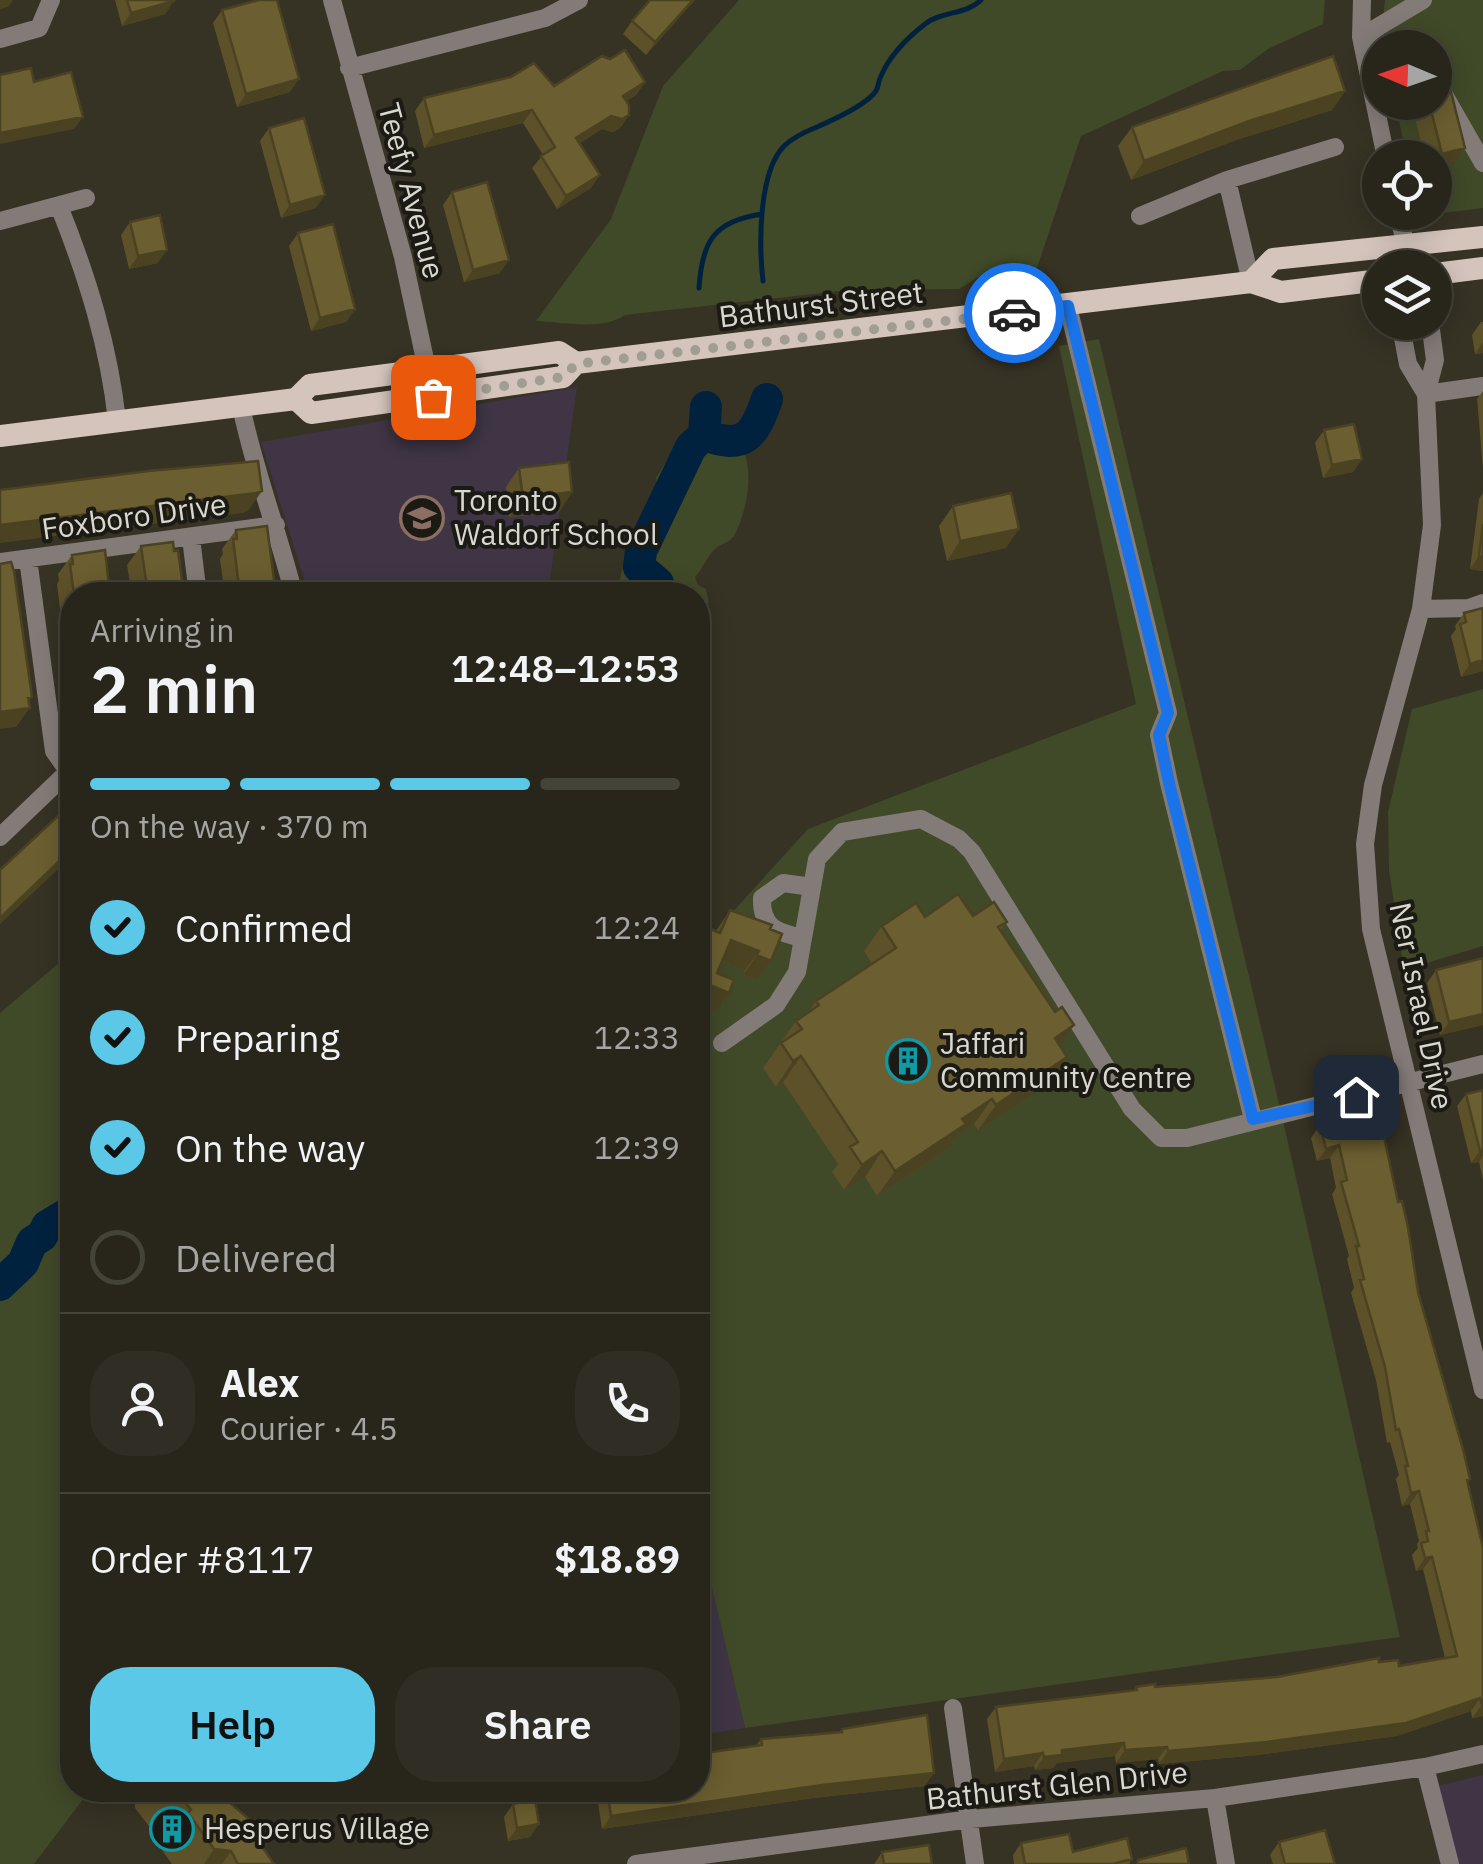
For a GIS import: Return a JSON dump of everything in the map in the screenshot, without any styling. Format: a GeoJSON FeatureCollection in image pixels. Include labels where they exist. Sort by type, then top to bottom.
{"type":"FeatureCollection","features":[{"type":"Feature","properties":{"kind":"main road","name":"Bathurst Street"},"geometry":{"type":"LineString","coordinates":[[1430,250],[1483,237]]}},
{"type":"Feature","properties":{"kind":"main road","name":"Bathurst Street"},"geometry":{"type":"LineString","coordinates":[[1251,282],[1273,259],[1362,258]]}},
{"type":"Feature","properties":{"kind":"main road"},"geometry":{"type":"LineString","coordinates":[[1452,272],[1483,268]]}},
{"type":"Feature","properties":{"kind":"main road","name":"Bathurst Street"},"geometry":{"type":"LineString","coordinates":[[296,399],[312,412],[563,377],[576,364],[1251,282],[1281,292],[1362,282]]}},
{"type":"Feature","properties":{"kind":"main road","name":"Bathurst Street"},"geometry":{"type":"LineString","coordinates":[[0,436],[296,399],[310,385],[559,352],[576,364]]}},
{"type":"Feature","properties":{"kind":"street"},"geometry":{"type":"LineString","coordinates":[[0,39],[39,28],[51,0]]}},
{"type":"Feature","properties":{"kind":"street","name":"Teefy Avenue"},"geometry":{"type":"LineString","coordinates":[[332,0],[403,257],[433,397]]}},
{"type":"Feature","properties":{"kind":"street"},"geometry":{"type":"LineString","coordinates":[[349,68],[544,18],[578,0]]}},
{"type":"Feature","properties":{"kind":"street"},"geometry":{"type":"LineString","coordinates":[[1362,0],[1361,37],[1382,140]]}},
{"type":"Feature","properties":{"kind":"street"},"geometry":{"type":"LineString","coordinates":[[1361,37],[1423,0]]}},
{"type":"Feature","properties":{"kind":"street"},"geometry":{"type":"LineString","coordinates":[[1452,109],[1483,163]]}},
{"type":"Feature","properties":{"kind":"street"},"geometry":{"type":"LineString","coordinates":[[1140,216],[1226,180],[1335,147]]}},
{"type":"Feature","properties":{"kind":"street"},"geometry":{"type":"LineString","coordinates":[[1226,180],[1251,282]]}},
{"type":"Feature","properties":{"kind":"street"},"geometry":{"type":"LineString","coordinates":[[0,221],[86,198]]}},
{"type":"Feature","properties":{"kind":"street"},"geometry":{"type":"LineString","coordinates":[[59,206],[101,326],[117,422]]}},
{"type":"Feature","properties":{"kind":"street"},"geometry":{"type":"LineString","coordinates":[[1068,306],[1168,713],[1159,735],[1169,783],[1253,1119]]}},
{"type":"Feature","properties":{"kind":"street","name":"Ner Israel Drive"},"geometry":{"type":"LineString","coordinates":[[1403,340],[1408,364],[1426,394]]}},
{"type":"Feature","properties":{"kind":"street","name":"Ner Israel Drive"},"geometry":{"type":"LineString","coordinates":[[1432,340],[1435,360],[1426,394],[1432,525],[1421,609],[1373,784],[1365,844],[1371,929],[1483,1390]]}},
{"type":"Feature","properties":{"kind":"street"},"geometry":{"type":"LineString","coordinates":[[1426,394],[1483,386]]}},
{"type":"Feature","properties":{"kind":"street"},"geometry":{"type":"LineString","coordinates":[[241,406],[252,460],[291,582]]}},
{"type":"Feature","properties":{"kind":"street","name":"Foxboro Drive"},"geometry":{"type":"LineString","coordinates":[[0,562],[276,526]]}},
{"type":"Feature","properties":{"kind":"street"},"geometry":{"type":"LineString","coordinates":[[190,538],[196,582]]}},
{"type":"Feature","properties":{"kind":"street"},"geometry":{"type":"LineString","coordinates":[[28,559],[54,751],[60,758]]}},
{"type":"Feature","properties":{"kind":"street"},"geometry":{"type":"LineString","coordinates":[[1421,609],[1469,608],[1483,603]]}},
{"type":"Feature","properties":{"kind":"street"},"geometry":{"type":"LineString","coordinates":[[0,837],[60,780]]}},
{"type":"Feature","properties":{"kind":"street"},"geometry":{"type":"LineString","coordinates":[[722,1042],[776,1005],[798,972],[817,859],[842,832],[921,819],[960,839],[972,852],[1132,1110],[1161,1138],[1187,1138],[1483,1064]]}},
{"type":"Feature","properties":{"kind":"street"},"geometry":{"type":"LineString","coordinates":[[802,938],[767,925],[762,898],[783,883],[812,887]]}},
{"type":"Feature","properties":{"kind":"street"},"geometry":{"type":"LineString","coordinates":[[954,1708],[976,1864]]}},
{"type":"Feature","properties":{"kind":"street","name":"Bathurst Glen Drive"},"geometry":{"type":"LineString","coordinates":[[636,1864],[736,1858],[971,1819],[1216,1798],[1425,1767],[1483,1754]]}},
{"type":"Feature","properties":{"kind":"street"},"geometry":{"type":"LineString","coordinates":[[1425,1767],[1450,1864]]}},
{"type":"Feature","properties":{"kind":"street"},"geometry":{"type":"LineString","coordinates":[[1216,1798],[1226,1864]]}},
{"type":"Feature","properties":{"kind":"shaded area","name":"Toronto Waldorf School"},"geometry":{"type":"Polygon","coordinates":[[[577,387],[550,582],[305,582],[261,442],[577,387]]]}},
{"type":"Feature","properties":{"kind":"shaded area"},"geometry":{"type":"Polygon","coordinates":[[[710,1580],[745,1728],[710,1733],[710,1580]]]}},
{"type":"Feature","properties":{"kind":"shaded area"},"geometry":{"type":"Polygon","coordinates":[[[1483,1775],[1483,1864],[1440,1864],[1422,1790],[1483,1775]]]}},
{"type":"Feature","properties":{"kind":"green space"},"geometry":{"type":"Polygon","coordinates":[[[739,0],[1325,0],[1323,24],[1268,49],[1240,70],[1223,71],[1081,136],[1037,268],[982,275],[959,289],[849,290],[625,315],[594,324],[536,321],[611,219],[663,86],[739,0]]]}},
{"type":"Feature","properties":{"kind":"green space"},"geometry":{"type":"Polygon","coordinates":[[[1385,0],[1483,0],[1483,208],[1452,212],[1452,140],[1403,140],[1399,120],[1452,120],[1452,30],[1382,30],[1385,0]]]}},
{"type":"Feature","properties":{"kind":"green space"},"geometry":{"type":"Polygon","coordinates":[[[1099,339],[1400,1637],[745,1728],[710,1580],[710,937],[808,829],[1136,704],[1059,346],[1099,339]]]}},
{"type":"Feature","properties":{"kind":"green space"},"geometry":{"type":"Polygon","coordinates":[[[706,417],[713,429],[723,435],[745,429],[756,419],[763,427],[745,455],[745,507],[732,539],[711,553],[695,577],[697,582],[619,582],[622,570],[637,556],[645,537],[656,478],[676,446],[695,434],[706,417]]]}},
{"type":"Feature","properties":{"kind":"green space"},"geometry":{"type":"Polygon","coordinates":[[[1483,689],[1483,946],[1404,970],[1389,870],[1388,812],[1412,709],[1483,689]]]}},
{"type":"Feature","properties":{"kind":"green space"},"geometry":{"type":"Polygon","coordinates":[[[60,962],[60,1802],[81,1802],[34,1864],[0,1864],[0,1013],[60,962]]]}},
{"type":"Feature","properties":{"kind":"building"},"geometry":{"type":"Polygon","coordinates":[[[127,0],[174,0],[174,1],[131,13],[127,0]]]}},
{"type":"Feature","properties":{"kind":"building"},"geometry":{"type":"Polygon","coordinates":[[[259,0],[277,0],[299,79],[246,94],[222,10],[259,0]]]}},
{"type":"Feature","properties":{"kind":"building"},"geometry":{"type":"Polygon","coordinates":[[[650,0],[693,0],[655,42],[632,21],[650,0]]]}},
{"type":"Feature","properties":{"kind":"building"},"geometry":{"type":"Polygon","coordinates":[[[625,50],[645,82],[623,96],[629,105],[629,115],[622,119],[611,116],[576,138],[600,175],[566,196],[541,156],[555,147],[532,110],[434,135],[424,98],[511,77],[534,63],[554,86],[602,56],[610,59],[625,50]]]}},
{"type":"Feature","properties":{"kind":"building"},"geometry":{"type":"Polygon","coordinates":[[[1333,56],[1345,91],[1249,121],[1144,161],[1132,127],[1333,56]]]}},
{"type":"Feature","properties":{"kind":"building"},"geometry":{"type":"Polygon","coordinates":[[[31,68],[34,82],[71,72],[83,117],[0,133],[0,75],[31,68]]]}},
{"type":"Feature","properties":{"kind":"building"},"geometry":{"type":"Polygon","coordinates":[[[1452,96],[1465,148],[1452,151],[1452,140],[1438,140],[1434,120],[1452,120],[1452,96]]]}},
{"type":"Feature","properties":{"kind":"building"},"geometry":{"type":"Polygon","coordinates":[[[304,118],[325,195],[290,205],[269,128],[304,118]]]}},
{"type":"Feature","properties":{"kind":"building"},"geometry":{"type":"Polygon","coordinates":[[[487,182],[509,260],[473,270],[452,192],[487,182]]]}},
{"type":"Feature","properties":{"kind":"building"},"geometry":{"type":"Polygon","coordinates":[[[160,215],[167,250],[138,256],[130,222],[160,215]]]}},
{"type":"Feature","properties":{"kind":"building"},"geometry":{"type":"Polygon","coordinates":[[[333,224],[355,309],[320,318],[298,233],[333,224]]]}},
{"type":"Feature","properties":{"kind":"building"},"geometry":{"type":"Polygon","coordinates":[[[1354,424],[1362,459],[1332,465],[1324,430],[1354,424]]]}},
{"type":"Feature","properties":{"kind":"building"},"geometry":{"type":"Polygon","coordinates":[[[258,461],[262,491],[256,493],[0,525],[0,490],[258,461]]]}},
{"type":"Feature","properties":{"kind":"building"},"geometry":{"type":"Polygon","coordinates":[[[569,462],[572,492],[523,498],[519,468],[569,462]]]}},
{"type":"Feature","properties":{"kind":"building"},"geometry":{"type":"Polygon","coordinates":[[[1011,493],[1019,529],[960,541],[953,506],[1011,493]]]}},
{"type":"Feature","properties":{"kind":"building"},"geometry":{"type":"Polygon","coordinates":[[[1483,524],[1483,557],[1479,556],[1483,524]]]}},
{"type":"Feature","properties":{"kind":"building"},"geometry":{"type":"Polygon","coordinates":[[[267,526],[274,582],[238,582],[233,539],[237,539],[236,530],[267,526]]]}},
{"type":"Feature","properties":{"kind":"building"},"geometry":{"type":"Polygon","coordinates":[[[173,542],[174,551],[178,550],[182,582],[146,582],[141,546],[173,542]]]}},
{"type":"Feature","properties":{"kind":"building"},"geometry":{"type":"Polygon","coordinates":[[[105,550],[109,582],[72,582],[72,555],[105,550]]]}},
{"type":"Feature","properties":{"kind":"building"},"geometry":{"type":"Polygon","coordinates":[[[11,562],[32,697],[28,698],[30,708],[0,712],[0,564],[11,562]]]}},
{"type":"Feature","properties":{"kind":"building"},"geometry":{"type":"Polygon","coordinates":[[[1483,608],[1483,660],[1470,664],[1460,624],[1466,622],[1464,613],[1483,608]]]}},
{"type":"Feature","properties":{"kind":"building"},"geometry":{"type":"Polygon","coordinates":[[[60,814],[60,860],[0,918],[0,870],[60,814]]]}},
{"type":"Feature","properties":{"kind":"building","name":"Jaffari Community Centre"},"geometry":{"type":"Polygon","coordinates":[[[958,894],[973,916],[994,902],[1007,922],[998,927],[1055,1012],[1062,1007],[1074,1025],[1055,1038],[1067,1057],[996,1105],[992,1099],[962,1119],[966,1124],[895,1171],[882,1151],[862,1165],[850,1147],[858,1142],[801,1056],[793,1061],[781,1043],[802,1029],[796,1021],[819,1005],[816,1001],[896,948],[882,926],[916,903],[925,917],[958,894]]]}},
{"type":"Feature","properties":{"kind":"building"},"geometry":{"type":"Polygon","coordinates":[[[730,910],[772,925],[770,929],[782,934],[771,961],[757,955],[759,951],[731,940],[717,973],[734,980],[729,993],[710,985],[710,929],[720,933],[730,910]]]}},
{"type":"Feature","properties":{"kind":"building"},"geometry":{"type":"Polygon","coordinates":[[[1483,958],[1483,1014],[1449,1022],[1436,970],[1483,958]]]}},
{"type":"Feature","properties":{"kind":"building"},"geometry":{"type":"Polygon","coordinates":[[[1483,1090],[1483,1150],[1480,1151],[1466,1094],[1483,1090]]]}},
{"type":"Feature","properties":{"kind":"building"},"geometry":{"type":"Polygon","coordinates":[[[1378,1109],[1398,1202],[1402,1201],[1408,1227],[1418,1292],[1464,1453],[1483,1548],[1483,1705],[1480,1698],[1406,1723],[1267,1742],[1168,1751],[1167,1747],[1125,1750],[1124,1743],[1062,1750],[1062,1755],[1044,1757],[1043,1753],[1004,1759],[996,1707],[1137,1690],[1136,1687],[1155,1684],[1277,1677],[1379,1658],[1379,1662],[1398,1660],[1399,1666],[1457,1656],[1432,1557],[1425,1558],[1421,1543],[1428,1541],[1429,1531],[1419,1491],[1411,1493],[1385,1367],[1360,1280],[1364,1279],[1359,1246],[1341,1182],[1347,1180],[1339,1145],[1326,1149],[1320,1125],[1378,1109]]]}},
{"type":"Feature","properties":{"kind":"building"},"geometry":{"type":"Polygon","coordinates":[[[927,1715],[934,1773],[710,1801],[710,1752],[762,1745],[761,1739],[927,1715]]]}},
{"type":"Feature","properties":{"kind":"building"},"geometry":{"type":"Polygon","coordinates":[[[185,1802],[229,1802],[256,1825],[264,1820],[272,1833],[263,1848],[274,1864],[238,1864],[231,1851],[214,1849],[188,1813],[191,1810],[185,1802]]]}},
{"type":"Feature","properties":{"kind":"building"},"geometry":{"type":"Polygon","coordinates":[[[535,1802],[539,1824],[517,1828],[513,1804],[535,1802]]]}},
{"type":"Feature","properties":{"kind":"building"},"geometry":{"type":"Polygon","coordinates":[[[609,1802],[706,1802],[611,1816],[609,1802]]]}},
{"type":"Feature","properties":{"kind":"building"},"geometry":{"type":"Polygon","coordinates":[[[1325,1830],[1335,1864],[1285,1864],[1279,1842],[1325,1830]]]}},
{"type":"Feature","properties":{"kind":"building"},"geometry":{"type":"Polygon","coordinates":[[[1069,1834],[1073,1852],[1127,1838],[1132,1859],[1113,1864],[1025,1864],[1021,1843],[1069,1834]]]}},
{"type":"Feature","properties":{"kind":"building"},"geometry":{"type":"Polygon","coordinates":[[[929,1845],[932,1864],[884,1864],[882,1852],[929,1845]]]}},
{"type":"Feature","properties":{"kind":"building"},"geometry":{"type":"Polygon","coordinates":[[[1186,1848],[1189,1864],[1138,1864],[1138,1860],[1186,1848]]]}},
{"type":"Feature","properties":{"kind":"waterway"},"geometry":{"type":"LineString","coordinates":[[763,281],[761,230],[765,191],[775,158],[784,146],[872,96],[894,54],[925,24],[981,0]]}},
{"type":"Feature","properties":{"kind":"waterway"},"geometry":{"type":"LineString","coordinates":[[699,288],[703,258],[714,236],[732,222],[762,214]]}},
{"type":"Feature","properties":{"kind":"waterway"},"geometry":{"type":"LineString","coordinates":[[704,435],[739,440],[752,431],[767,399]]}},
{"type":"Feature","properties":{"kind":"waterway"},"geometry":{"type":"LineString","coordinates":[[657,582],[639,567],[641,551],[691,447],[704,435],[706,407]]}},
{"type":"Feature","properties":{"kind":"waterway"},"geometry":{"type":"LineString","coordinates":[[0,1285],[23,1263],[32,1242],[60,1218]]}},
{"type":"Feature","properties":{"kind":"way so far"},"geometry":{"type":"LineString","coordinates":[[433,397],[563,377],[576,364],[1014,313]]}},
{"type":"Feature","properties":{"kind":"place","name":"Toronto Waldorf School"},"geometry":{"type":"Point","coordinates":[422,518]}},
{"type":"Feature","properties":{"kind":"place","name":"Jaffari Community Centre"},"geometry":{"type":"Point","coordinates":[908,1061]}},
{"type":"Feature","properties":{"kind":"place","name":"Hesperus Village"},"geometry":{"type":"Point","coordinates":[172,1829]}},
{"type":"Feature","properties":{"kind":"route"},"geometry":{"type":"LineString","coordinates":[[1014,313],[1068,306],[1168,713],[1159,735],[1169,783],[1253,1119],[1356,1097]]}}]}
